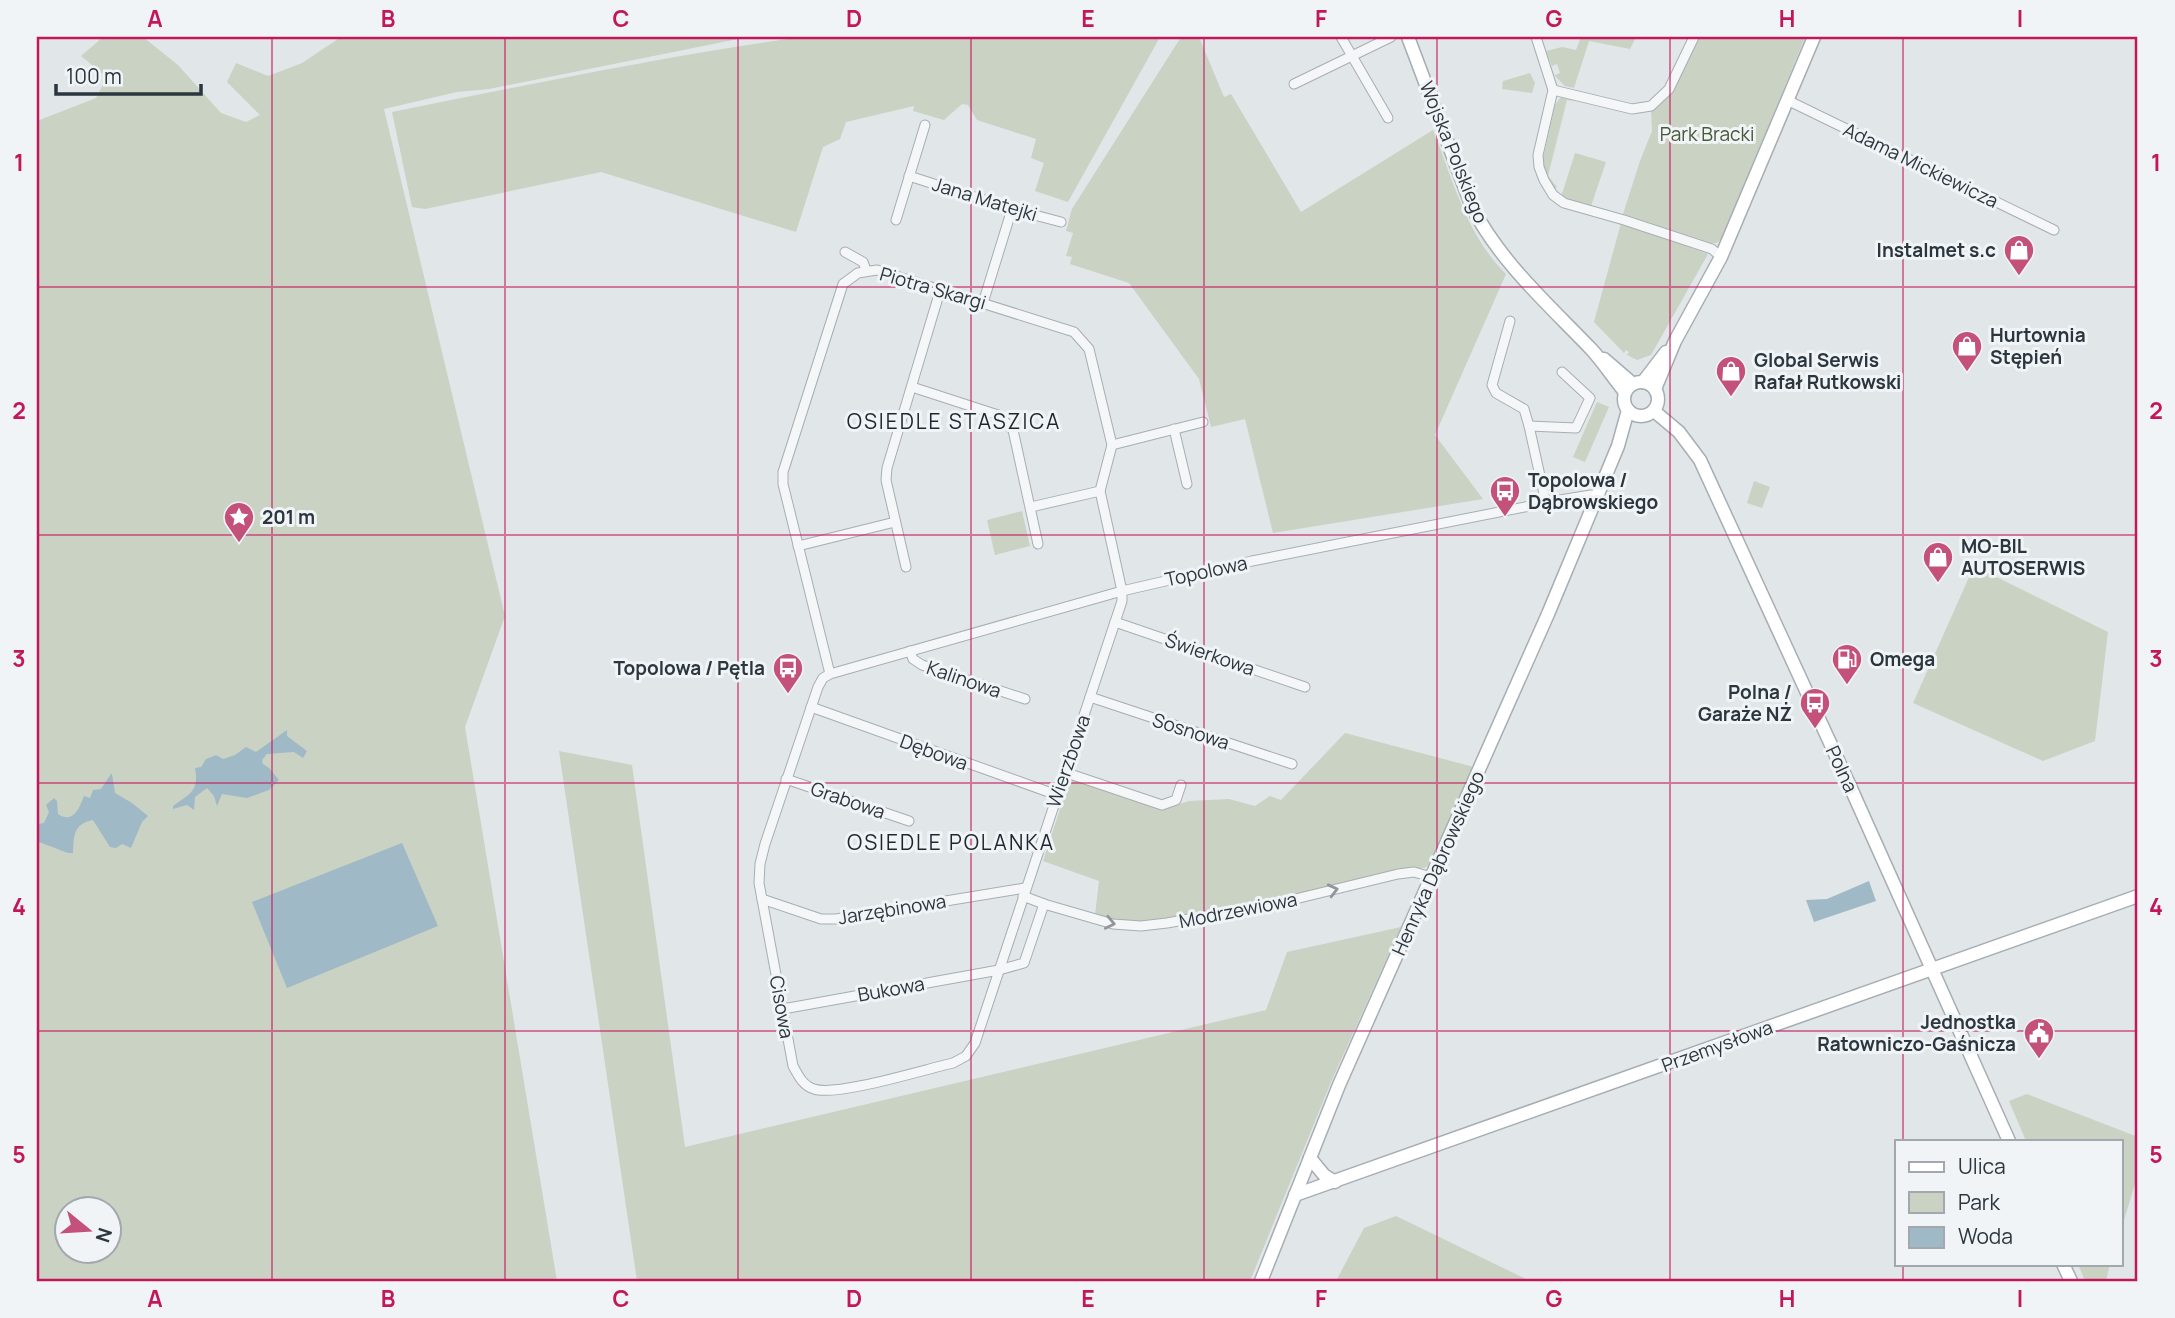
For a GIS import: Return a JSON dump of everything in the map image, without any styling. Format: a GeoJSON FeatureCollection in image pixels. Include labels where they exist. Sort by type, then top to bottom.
{"type":"FeatureCollection","features":[{"type":"Feature","properties":{"kind":"street"},"geometry":{"type":"LineString","coordinates":[[1341,37],[1388,118]]}},
{"type":"Feature","properties":{"kind":"street"},"geometry":{"type":"LineString","coordinates":[[1294,84],[1391,37]]}},
{"type":"Feature","properties":{"kind":"street","name":"Wojska Polskiego"},"geometry":{"type":"LineString","coordinates":[[1408,37],[1472,207],[1482,225],[1506,260],[1595,353],[1639,387]]}},
{"type":"Feature","properties":{"kind":"street"},"geometry":{"type":"LineString","coordinates":[[1536,37],[1553,90],[1538,155],[1544,180],[1553,195],[1564,203],[1624,219],[1712,249],[1721,257]]}},
{"type":"Feature","properties":{"kind":"street"},"geometry":{"type":"LineString","coordinates":[[1553,90],[1632,109],[1651,106],[1669,89],[1694,37]]}},
{"type":"Feature","properties":{"kind":"street"},"geometry":{"type":"LineString","coordinates":[[1639,387],[1658,400],[1654,411],[1644,416],[1633,413],[1624,402],[1675,341],[1721,257],[1814,37]]}},
{"type":"Feature","properties":{"kind":"street","name":"Adama Mickiewicza"},"geometry":{"type":"LineString","coordinates":[[1787,100],[2054,230]]}},
{"type":"Feature","properties":{"kind":"street"},"geometry":{"type":"LineString","coordinates":[[896,220],[925,125]]}},
{"type":"Feature","properties":{"kind":"street","name":"Jana Matejki"},"geometry":{"type":"LineString","coordinates":[[909,176],[1061,222]]}},
{"type":"Feature","properties":{"kind":"street"},"geometry":{"type":"LineString","coordinates":[[983,303],[1012,209]]}},
{"type":"Feature","properties":{"kind":"street"},"geometry":{"type":"LineString","coordinates":[[845,251],[863,262],[866,270]]}},
{"type":"Feature","properties":{"kind":"street","name":"Piotra Skargi"},"geometry":{"type":"LineString","coordinates":[[827,676],[783,484],[783,472],[840,288],[852,276],[866,270],[877,270],[1074,332],[1089,349],[1112,444],[1100,491],[1122,591]]}},
{"type":"Feature","properties":{"kind":"street"},"geometry":{"type":"LineString","coordinates":[[906,567],[886,480],[887,468],[940,290]]}},
{"type":"Feature","properties":{"kind":"street"},"geometry":{"type":"LineString","coordinates":[[1510,321],[1493,385],[1496,393],[1524,409],[1546,503]]}},
{"type":"Feature","properties":{"kind":"street"},"geometry":{"type":"LineString","coordinates":[[1529,426],[1576,428],[1590,398],[1562,372]]}},
{"type":"Feature","properties":{"kind":"street"},"geometry":{"type":"LineString","coordinates":[[912,387],[998,415],[1013,430],[1038,544]]}},
{"type":"Feature","properties":{"kind":"street","name":"Polna"},"geometry":{"type":"LineString","coordinates":[[1654,411],[1683,436],[1700,460],[2009,1140]]}},
{"type":"Feature","properties":{"kind":"street","name":"Henryka Dąbrowskiego"},"geometry":{"type":"LineString","coordinates":[[1261,1281],[1339,1085],[1506,710],[1633,413]]}},
{"type":"Feature","properties":{"kind":"street"},"geometry":{"type":"LineString","coordinates":[[1112,444],[1203,422]]}},
{"type":"Feature","properties":{"kind":"street"},"geometry":{"type":"LineString","coordinates":[[1174,429],[1186,484]]}},
{"type":"Feature","properties":{"kind":"street"},"geometry":{"type":"LineString","coordinates":[[1031,507],[1100,491]]}},
{"type":"Feature","properties":{"kind":"street","name":"Topolowa"},"geometry":{"type":"LineString","coordinates":[[827,676],[1122,591],[1240,564],[1588,495],[1597,496]]}},
{"type":"Feature","properties":{"kind":"street"},"geometry":{"type":"LineString","coordinates":[[798,546],[895,522]]}},
{"type":"Feature","properties":{"kind":"street","name":"Wierzbowa"},"geometry":{"type":"LineString","coordinates":[[999,970],[1122,601],[1122,591]]}},
{"type":"Feature","properties":{"kind":"street","name":"Świerkowa"},"geometry":{"type":"LineString","coordinates":[[1115,622],[1305,687]]}},
{"type":"Feature","properties":{"kind":"street","name":"Kalinowa"},"geometry":{"type":"LineString","coordinates":[[910,650],[913,659],[922,665],[1024,699]]}},
{"type":"Feature","properties":{"kind":"street","name":"Cisowa"},"geometry":{"type":"LineString","coordinates":[[827,676],[820,682],[811,707],[760,864],[759,883],[793,1066],[803,1083],[816,1090],[840,1090],[953,1063],[966,1056],[975,1043],[999,970]]}},
{"type":"Feature","properties":{"kind":"street","name":"Sosnowa"},"geometry":{"type":"LineString","coordinates":[[1090,697],[1292,764]]}},
{"type":"Feature","properties":{"kind":"street","name":"Dębowa"},"geometry":{"type":"LineString","coordinates":[[811,707],[1057,795]]}},
{"type":"Feature","properties":{"kind":"street"},"geometry":{"type":"LineString","coordinates":[[1064,772],[1162,805],[1175,800],[1181,785]]}},
{"type":"Feature","properties":{"kind":"street","name":"Grabowa"},"geometry":{"type":"LineString","coordinates":[[786,779],[909,821]]}},
{"type":"Feature","properties":{"kind":"street","name":"Modrzewiowa"},"geometry":{"type":"LineString","coordinates":[[1024,892],[1044,904],[1112,924],[1141,926],[1283,902],[1398,874],[1414,872],[1431,877]]}},
{"type":"Feature","properties":{"kind":"street","name":"Jarzębinowa"},"geometry":{"type":"LineString","coordinates":[[762,899],[821,919],[836,919],[1024,892]]}},
{"type":"Feature","properties":{"kind":"street","name":"Przemysłowa"},"geometry":{"type":"LineString","coordinates":[[1296,1195],[2138,896]]}},
{"type":"Feature","properties":{"kind":"street","name":"Bukowa"},"geometry":{"type":"LineString","coordinates":[[783,1009],[999,970],[1024,963],[1044,904]]}},
{"type":"Feature","properties":{"kind":"street"},"geometry":{"type":"LineString","coordinates":[[1310,1158],[1324,1175],[1335,1182]]}},
{"type":"Feature","properties":{"kind":"green space"},"geometry":{"type":"Polygon","coordinates":[[[103,37],[143,37],[178,65],[221,113],[246,122],[260,115],[227,82],[236,63],[268,76],[302,63],[338,39],[748,37],[489,89],[457,92],[384,109],[505,616],[465,727],[557,1281],[37,1281],[37,121],[96,98],[107,77],[81,56],[103,37]]]}},
{"type":"Feature","properties":{"kind":"green space"},"geometry":{"type":"Polygon","coordinates":[[[802,37],[1160,37],[1068,202],[1035,191],[1044,163],[1031,158],[1036,139],[977,120],[968,105],[962,104],[944,120],[913,111],[914,106],[846,122],[840,139],[823,147],[796,232],[601,172],[425,209],[412,207],[392,112],[647,62],[802,37]]]}},
{"type":"Feature","properties":{"kind":"green space"},"geometry":{"type":"Polygon","coordinates":[[[1181,37],[1199,37],[1224,97],[1231,94],[1301,212],[1433,130],[1471,225],[1492,259],[1506,274],[1435,435],[1483,499],[1273,533],[1245,419],[1211,427],[1199,379],[1129,283],[1070,264],[1072,257],[1066,256],[1073,233],[1066,231],[1072,209],[1181,37]]]}},
{"type":"Feature","properties":{"kind":"green space"},"geometry":{"type":"Polygon","coordinates":[[[1581,37],[1635,39],[1630,49],[1589,41],[1574,88],[1565,86],[1556,77],[1555,75],[1560,73],[1557,64],[1552,66],[1546,51],[1562,47],[1576,50],[1581,37]]]}},
{"type":"Feature","properties":{"kind":"green space","name":"Park Bracki"},"geometry":{"type":"Polygon","coordinates":[[[1698,37],[1805,37],[1736,207],[1717,243],[1623,214],[1652,131],[1651,110],[1666,99],[1698,37]]]}},
{"type":"Feature","properties":{"kind":"green space"},"geometry":{"type":"Polygon","coordinates":[[[1530,73],[1535,83],[1532,93],[1502,89],[1503,81],[1530,73]]]}},
{"type":"Feature","properties":{"kind":"green space"},"geometry":{"type":"Polygon","coordinates":[[[1565,96],[1574,96],[1573,101],[1567,100],[1548,176],[1557,187],[1554,190],[1544,171],[1543,159],[1555,105],[1565,96]]]}},
{"type":"Feature","properties":{"kind":"green space"},"geometry":{"type":"Polygon","coordinates":[[[1575,153],[1606,162],[1591,206],[1561,197],[1575,153]]]}},
{"type":"Feature","properties":{"kind":"green space"},"geometry":{"type":"Polygon","coordinates":[[[1621,223],[1708,254],[1651,355],[1637,360],[1627,355],[1629,352],[1626,350],[1624,353],[1594,322],[1621,223]]]}},
{"type":"Feature","properties":{"kind":"green space"},"geometry":{"type":"Polygon","coordinates":[[[1597,402],[1609,407],[1585,462],[1573,457],[1597,402]]]}},
{"type":"Feature","properties":{"kind":"green space"},"geometry":{"type":"Polygon","coordinates":[[[1754,481],[1770,487],[1762,508],[1747,503],[1754,481]]]}},
{"type":"Feature","properties":{"kind":"green space"},"geometry":{"type":"Polygon","coordinates":[[[1022,511],[1030,546],[995,555],[987,520],[1022,511]]]}},
{"type":"Feature","properties":{"kind":"green space"},"geometry":{"type":"Polygon","coordinates":[[[1974,566],[2108,632],[2095,741],[2043,761],[1913,703],[1974,566]]]}},
{"type":"Feature","properties":{"kind":"green space"},"geometry":{"type":"Polygon","coordinates":[[[1345,733],[1474,767],[1428,866],[1237,907],[1139,922],[1095,915],[1099,881],[1043,861],[1070,779],[1161,810],[1189,801],[1229,799],[1255,806],[1270,796],[1281,800],[1345,733]]]}},
{"type":"Feature","properties":{"kind":"green space"},"geometry":{"type":"Polygon","coordinates":[[[559,751],[632,765],[685,1147],[1266,1010],[1287,952],[1401,927],[1331,1082],[1250,1281],[637,1281],[559,751]]]}},
{"type":"Feature","properties":{"kind":"green space"},"geometry":{"type":"Polygon","coordinates":[[[2027,1094],[2138,1137],[2138,1174],[2122,1227],[2122,1140],[2026,1140],[2009,1101],[2027,1094]]]}},
{"type":"Feature","properties":{"kind":"green space"},"geometry":{"type":"Polygon","coordinates":[[[1396,1216],[1530,1281],[1336,1281],[1364,1228],[1396,1216]]]}},
{"type":"Feature","properties":{"kind":"green space"},"geometry":{"type":"Polygon","coordinates":[[[2079,1266],[2110,1266],[2106,1281],[2085,1281],[2079,1266]]]}},
{"type":"Feature","properties":{"kind":"water"},"geometry":{"type":"Polygon","coordinates":[[[287,730],[287,736],[307,751],[303,758],[294,752],[267,754],[262,760],[263,764],[279,780],[269,790],[247,798],[222,794],[217,806],[214,796],[207,788],[195,797],[194,810],[187,805],[173,809],[173,806],[195,787],[195,768],[201,767],[206,759],[216,755],[223,759],[246,747],[256,752],[287,730]]]}},
{"type":"Feature","properties":{"kind":"water"},"geometry":{"type":"Polygon","coordinates":[[[111,774],[115,793],[148,816],[142,822],[131,848],[122,844],[116,848],[110,847],[93,820],[78,828],[74,836],[73,853],[39,842],[37,824],[44,823],[49,812],[46,805],[54,798],[57,801],[58,814],[63,817],[72,816],[84,796],[90,798],[93,790],[101,789],[111,774]]]}},
{"type":"Feature","properties":{"kind":"water"},"geometry":{"type":"Polygon","coordinates":[[[402,843],[438,926],[287,988],[252,902],[402,843]]]}},
{"type":"Feature","properties":{"kind":"water"},"geometry":{"type":"Polygon","coordinates":[[[1869,881],[1876,901],[1814,922],[1806,900],[1827,899],[1869,881]]]}},
{"type":"Feature","properties":{"kind":"place","name":"Instalmet s.c"},"geometry":{"type":"Point","coordinates":[2019,277]}},
{"type":"Feature","properties":{"kind":"place","name":"Hurtownia Stępień"},"geometry":{"type":"Point","coordinates":[1967,373]}},
{"type":"Feature","properties":{"kind":"place","name":"Global Serwis Rafał Rutkowski"},"geometry":{"type":"Point","coordinates":[1731,398]}},
{"type":"Feature","properties":{"kind":"place","name":"Topolowa / Dąbrowskiego"},"geometry":{"type":"Point","coordinates":[1505,518]}},
{"type":"Feature","properties":{"kind":"place","name":"201 m"},"geometry":{"type":"Point","coordinates":[239,544]}},
{"type":"Feature","properties":{"kind":"place","name":"MO-BIL AUTOSERWIS"},"geometry":{"type":"Point","coordinates":[1938,584]}},
{"type":"Feature","properties":{"kind":"place","name":"Omega"},"geometry":{"type":"Point","coordinates":[1847,686]}},
{"type":"Feature","properties":{"kind":"place","name":"Topolowa / Pętla"},"geometry":{"type":"Point","coordinates":[788,695]}},
{"type":"Feature","properties":{"kind":"place","name":"Polna / Garaże NŻ"},"geometry":{"type":"Point","coordinates":[1815,730]}},
{"type":"Feature","properties":{"kind":"place","name":"Jednostka Ratowniczo-Gaśnicza"},"geometry":{"type":"Point","coordinates":[2039,1060]}},
{"type":"Feature","properties":{"kind":"district","name":"OSIEDLE STASZICA"},"geometry":{"type":"Point","coordinates":[954,421]}},
{"type":"Feature","properties":{"kind":"district","name":"OSIEDLE POLANKA"},"geometry":{"type":"Point","coordinates":[951,842]}}]}
